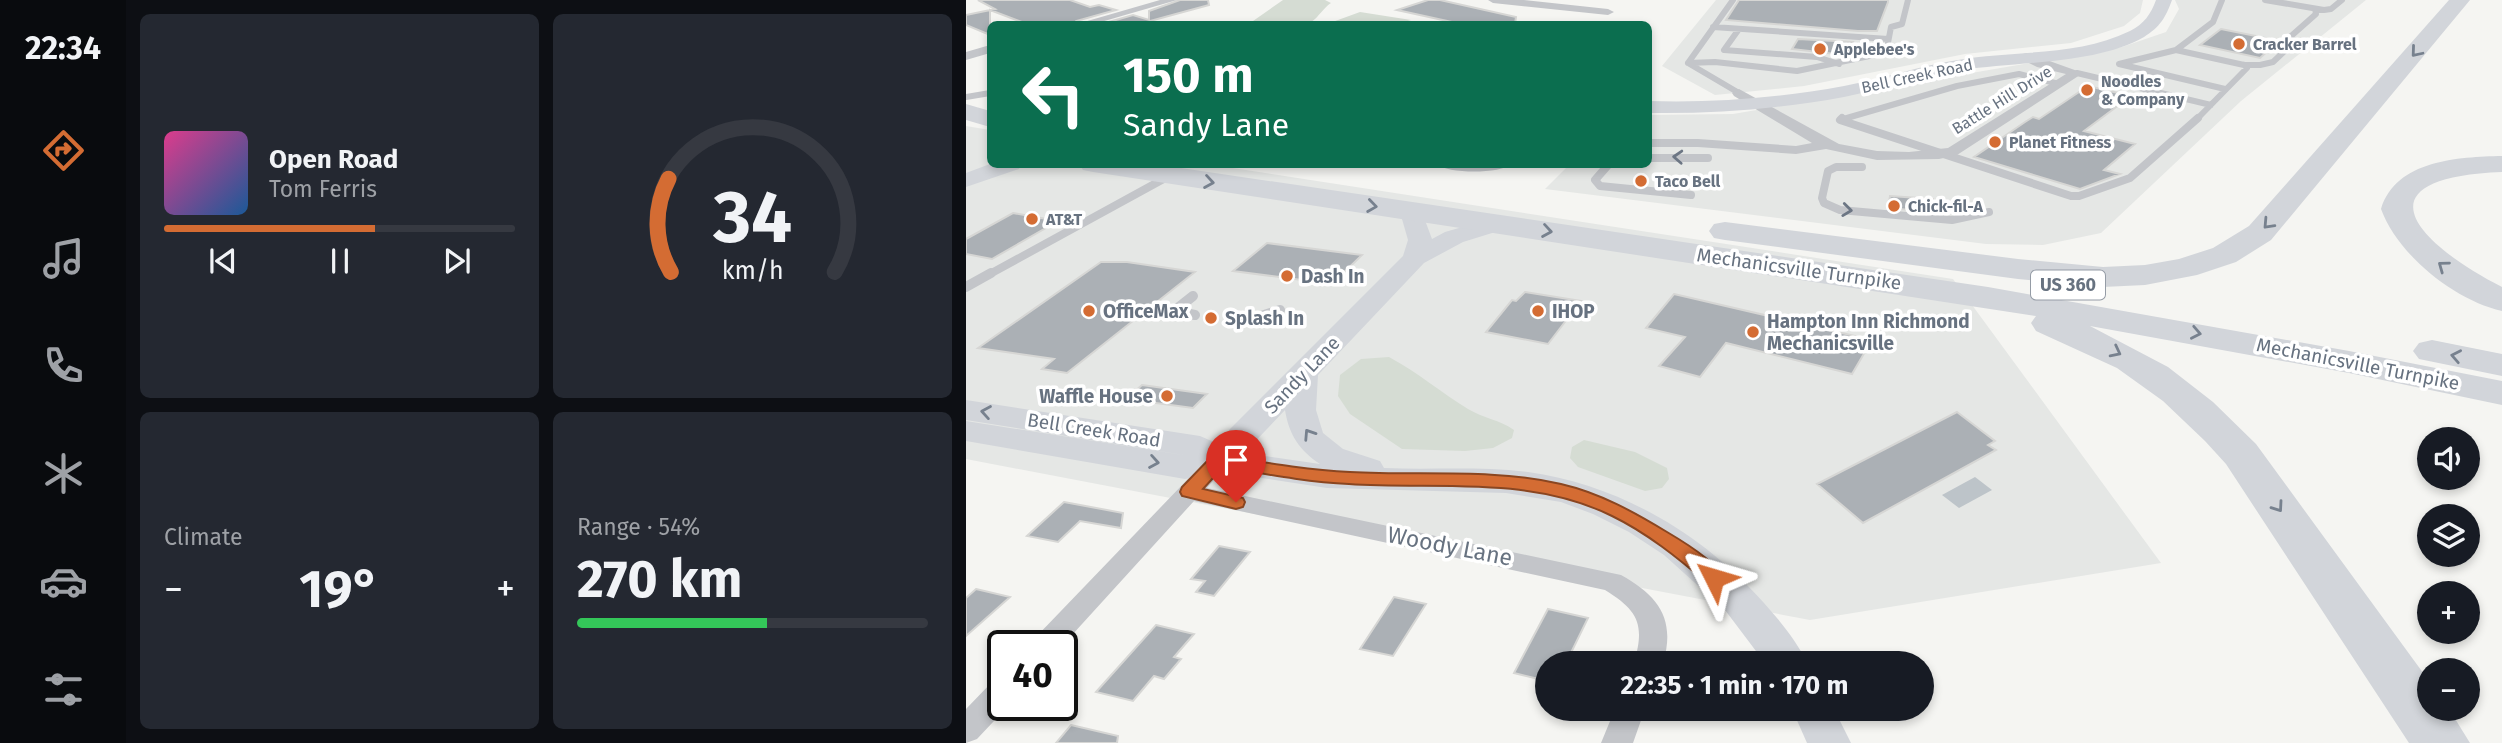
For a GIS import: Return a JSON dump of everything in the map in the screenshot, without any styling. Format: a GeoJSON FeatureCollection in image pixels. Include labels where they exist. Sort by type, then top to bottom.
{"type":"FeatureCollection","features":[{"type":"Feature","properties":{"kind":"highway"},"geometry":{"type":"LineString","coordinates":[[1725,231],[2049,273],[2113,276],[2195,266],[2234,251],[2260,233],[2460,0]]}},
{"type":"Feature","properties":{"kind":"highway"},"geometry":{"type":"LineString","coordinates":[[966,112],[987,118]]}},
{"type":"Feature","properties":{"kind":"highway"},"geometry":{"type":"LineString","coordinates":[[2502,164],[2466,166],[2428,174],[2405,187],[2397,205],[2403,227],[2424,252],[2471,285],[2502,301]]}},
{"type":"Feature","properties":{"kind":"highway","name":"Mechanicsville Turnpike"},"geometry":{"type":"LineString","coordinates":[[1118,168],[2096,315],[2502,393]]}},
{"type":"Feature","properties":{"kind":"highway","name":"Mechanicsville Turnpike"},"geometry":{"type":"LineString","coordinates":[[1292,168],[1725,231],[2135,296],[2502,365]]}},
{"type":"Feature","properties":{"kind":"highway"},"geometry":{"type":"LineString","coordinates":[[1596,239],[2001,311],[2068,330],[2135,361],[2185,397],[2241,454],[2441,743]]}},
{"type":"Feature","properties":{"kind":"main road","name":"Bell Creek Road"},"geometry":{"type":"LineString","coordinates":[[1652,107],[1704,108],[1828,95],[1959,65],[2089,49],[2126,39],[2160,19],[2164,0]]}},
{"type":"Feature","properties":{"kind":"main road","name":"Bell Creek Road"},"geometry":{"type":"LineString","coordinates":[[1652,97],[1739,93],[1834,82],[1945,57],[2071,43],[2117,29],[2140,13]]}},
{"type":"Feature","properties":{"kind":"main road"},"geometry":{"type":"LineString","coordinates":[[966,168],[987,160]]}},
{"type":"Feature","properties":{"kind":"main road"},"geometry":{"type":"LineString","coordinates":[[966,180],[1000,168]]}},
{"type":"Feature","properties":{"kind":"main road"},"geometry":{"type":"LineString","coordinates":[[1412,212],[1420,240],[1415,258]]}},
{"type":"Feature","properties":{"kind":"main road","name":"Sandy Lane"},"geometry":{"type":"LineString","coordinates":[[1219,461],[1415,258],[1454,237],[1497,224]]}},
{"type":"Feature","properties":{"kind":"main road"},"geometry":{"type":"LineString","coordinates":[[1304,372],[1298,407],[1306,432],[1315,444],[1347,464],[1412,479]]}},
{"type":"Feature","properties":{"kind":"main road","name":"Bell Creek Road"},"geometry":{"type":"LineString","coordinates":[[966,410],[1200,447],[1219,461]]}},
{"type":"Feature","properties":{"kind":"main road","name":"Bell Creek Road"},"geometry":{"type":"LineString","coordinates":[[966,431],[1185,468],[1219,461],[1294,473],[1351,478],[1528,484],[1562,491],[1618,511],[1676,546],[1749,612],[1778,651]]}},
{"type":"Feature","properties":{"kind":"main road"},"geometry":{"type":"LineString","coordinates":[[1819,721],[1829,743]]}},
{"type":"Feature","properties":{"kind":"street"},"geometry":{"type":"LineString","coordinates":[[1094,21],[1172,0]]}},
{"type":"Feature","properties":{"kind":"street"},"geometry":{"type":"LineString","coordinates":[[1493,0],[1608,12]]}},
{"type":"Feature","properties":{"kind":"street"},"geometry":{"type":"LineString","coordinates":[[1598,21],[1620,0]]}},
{"type":"Feature","properties":{"kind":"street"},"geometry":{"type":"LineString","coordinates":[[966,56],[987,50]]}},
{"type":"Feature","properties":{"kind":"street","name":"Battle Hill Drive"},"geometry":{"type":"LineString","coordinates":[[2028,57],[2041,64],[2077,73]]}},
{"type":"Feature","properties":{"kind":"street","name":"Battle Hill Drive"},"geometry":{"type":"LineString","coordinates":[[1739,93],[1828,144],[1862,153],[1921,157],[1952,152],[2077,73]]}},
{"type":"Feature","properties":{"kind":"street"},"geometry":{"type":"LineString","coordinates":[[1652,143],[1698,143],[1788,150],[1828,144]]}},
{"type":"Feature","properties":{"kind":"street","name":"Sandy Lane"},"geometry":{"type":"LineString","coordinates":[[1060,630],[1219,461]]}},
{"type":"Feature","properties":{"kind":"street","name":"Woody Lane"},"geometry":{"type":"LineString","coordinates":[[1189,492],[1489,553],[1612,582],[1630,591],[1644,605],[1652,621],[1655,640],[1652,651]]}},
{"type":"Feature","properties":{"kind":"street"},"geometry":{"type":"LineString","coordinates":[[966,730],[987,708]]}},
{"type":"Feature","properties":{"kind":"street"},"geometry":{"type":"LineString","coordinates":[[1617,743],[1625,721]]}},
{"type":"Feature","properties":{"kind":"lane"},"geometry":{"type":"LineString","coordinates":[[1688,63],[1734,0]]}},
{"type":"Feature","properties":{"kind":"lane"},"geometry":{"type":"LineString","coordinates":[[1688,63],[1715,62],[1797,71],[1879,54],[1887,48],[1891,27],[1902,24],[1908,0]]}},
{"type":"Feature","properties":{"kind":"lane"},"geometry":{"type":"LineString","coordinates":[[2222,0],[2213,22],[2176,50],[2119,64],[2225,89]]}},
{"type":"Feature","properties":{"kind":"lane"},"geometry":{"type":"LineString","coordinates":[[2264,0],[2315,9],[2331,9],[2342,0]]}},
{"type":"Feature","properties":{"kind":"lane"},"geometry":{"type":"LineString","coordinates":[[2176,50],[2244,65],[2273,62],[2292,44],[2290,37],[2316,14],[2315,9]]}},
{"type":"Feature","properties":{"kind":"lane"},"geometry":{"type":"LineString","coordinates":[[1713,27],[1888,39]]}},
{"type":"Feature","properties":{"kind":"lane"},"geometry":{"type":"LineString","coordinates":[[1715,62],[1739,29]]}},
{"type":"Feature","properties":{"kind":"lane"},"geometry":{"type":"LineString","coordinates":[[1774,53],[1787,32]]}},
{"type":"Feature","properties":{"kind":"lane"},"geometry":{"type":"LineString","coordinates":[[1724,50],[1817,57],[1839,64]]}},
{"type":"Feature","properties":{"kind":"lane"},"geometry":{"type":"LineString","coordinates":[[1688,63],[1739,93]]}},
{"type":"Feature","properties":{"kind":"lane"},"geometry":{"type":"LineString","coordinates":[[2059,84],[2019,74],[1957,86],[1840,120],[2071,196],[2079,195],[2130,178],[2211,105],[2247,68],[2244,65]]}},
{"type":"Feature","properties":{"kind":"lane"},"geometry":{"type":"LineString","coordinates":[[2077,73],[2211,105]]}},
{"type":"Feature","properties":{"kind":"lane"},"geometry":{"type":"LineString","coordinates":[[966,97],[987,94]]}},
{"type":"Feature","properties":{"kind":"lane"},"geometry":{"type":"LineString","coordinates":[[1652,158],[1708,158]]}},
{"type":"Feature","properties":{"kind":"lane"},"geometry":{"type":"LineString","coordinates":[[1862,167],[1836,167],[1828,171],[1822,198],[1824,203],[1840,210],[1952,220],[1989,212]]}},
{"type":"Feature","properties":{"kind":"lane"},"geometry":{"type":"LineString","coordinates":[[1606,168],[1595,180],[1600,186],[1691,195]]}},
{"type":"Feature","properties":{"kind":"lane"},"geometry":{"type":"LineString","coordinates":[[966,286],[1169,176]]}},
{"type":"Feature","properties":{"kind":"lane"},"geometry":{"type":"LineString","coordinates":[[1193,296],[1174,311],[1195,315]]}},
{"type":"Feature","properties":{"kind":"lane"},"geometry":{"type":"LineString","coordinates":[[1228,322],[1239,323],[1280,310]]}},
{"type":"Feature","properties":{"kind":"shaded area"},"geometry":{"type":"Polygon","coordinates":[[[1283,0],[1325,0],[1331,3],[1312,21],[1253,21],[1283,0]]]}},
{"type":"Feature","properties":{"kind":"shaded area"},"geometry":{"type":"Polygon","coordinates":[[[1716,0],[2143,0],[2140,13],[2124,26],[2071,43],[1965,54],[1804,86],[1715,95],[1662,66],[1716,0]]]}},
{"type":"Feature","properties":{"kind":"shaded area"},"geometry":{"type":"Polygon","coordinates":[[[2175,0],[2366,0],[2241,101],[2101,233],[2043,245],[1986,244],[1545,189],[1566,168],[1652,168],[1652,115],[1733,114],[2122,47],[2166,32],[2179,9],[2175,0]]]}},
{"type":"Feature","properties":{"kind":"shaded area"},"geometry":{"type":"Polygon","coordinates":[[[1360,12],[1411,20],[1408,21],[1335,21],[1360,12]]]}},
{"type":"Feature","properties":{"kind":"shaded area"},"geometry":{"type":"Polygon","coordinates":[[[966,126],[987,130],[987,168],[1232,168],[1953,279],[2161,563],[1810,620],[966,459],[966,126]]]}},
{"type":"Feature","properties":{"kind":"shaded area"},"geometry":{"type":"Polygon","coordinates":[[[1389,357],[1468,409],[1514,430],[1512,438],[1493,448],[1465,451],[1402,449],[1350,414],[1338,396],[1340,375],[1361,359],[1389,357]]]}},
{"type":"Feature","properties":{"kind":"shaded area"},"geometry":{"type":"Polygon","coordinates":[[[1584,440],[1635,452],[1667,468],[1669,479],[1662,488],[1645,491],[1578,467],[1570,458],[1572,447],[1584,440]]]}},
{"type":"Feature","properties":{"kind":"shaded area"},"geometry":{"type":"Polygon","coordinates":[[[1975,477],[1992,490],[1959,508],[1942,495],[1975,477]]]}},
{"type":"Feature","properties":{"kind":"building"},"geometry":{"type":"Polygon","coordinates":[[[978,0],[1070,0],[1090,7],[1099,5],[1116,10],[1076,21],[1019,21],[990,10],[995,9],[978,0]]]}},
{"type":"Feature","properties":{"kind":"building"},"geometry":{"type":"Polygon","coordinates":[[[1180,0],[1208,0],[1209,5],[1150,21],[1112,21],[1133,15],[1149,20],[1149,11],[1180,0]]]}},
{"type":"Feature","properties":{"kind":"building"},"geometry":{"type":"Polygon","coordinates":[[[1428,0],[1440,0],[1516,17],[1515,21],[1447,21],[1397,10],[1428,0]]]}},
{"type":"Feature","properties":{"kind":"building"},"geometry":{"type":"Polygon","coordinates":[[[1739,0],[1888,2],[1877,31],[1858,31],[1726,20],[1739,0]]]}},
{"type":"Feature","properties":{"kind":"building"},"geometry":{"type":"Polygon","coordinates":[[[990,10],[987,34],[966,25],[966,15],[990,10]]]}},
{"type":"Feature","properties":{"kind":"building","name":"Cracker Barrel"},"geometry":{"type":"Polygon","coordinates":[[[2221,29],[2278,42],[2260,58],[2200,45],[2221,29]]]}},
{"type":"Feature","properties":{"kind":"building","name":"Applebee's"},"geometry":{"type":"Polygon","coordinates":[[[1798,39],[1853,42],[1848,54],[1844,55],[1792,49],[1798,39]]]}},
{"type":"Feature","properties":{"kind":"building"},"geometry":{"type":"Polygon","coordinates":[[[2088,86],[2131,96],[2084,131],[2135,144],[2104,170],[2120,174],[2080,189],[1974,157],[2033,117],[2039,119],[2088,86]]]}},
{"type":"Feature","properties":{"kind":"building"},"geometry":{"type":"Polygon","coordinates":[[[1890,196],[1933,199],[1932,212],[1888,208],[1890,196]]]}},
{"type":"Feature","properties":{"kind":"building"},"geometry":{"type":"Polygon","coordinates":[[[1013,213],[1058,221],[992,259],[966,254],[966,239],[1013,213]]]}},
{"type":"Feature","properties":{"kind":"building"},"geometry":{"type":"Polygon","coordinates":[[[1267,243],[1362,255],[1332,284],[1233,271],[1267,243]]]}},
{"type":"Feature","properties":{"kind":"building","name":"OfficeMax"},"geometry":{"type":"Polygon","coordinates":[[[1101,262],[1127,262],[1195,272],[1067,373],[1042,369],[1054,359],[978,348],[1101,262]]]}},
{"type":"Feature","properties":{"kind":"building","name":"IHOP"},"geometry":{"type":"Polygon","coordinates":[[[1525,292],[1581,301],[1548,344],[1486,332],[1512,300],[1516,301],[1525,292]]]}},
{"type":"Feature","properties":{"kind":"building","name":"Hampton Inn Richmond Mechanicsville"},"geometry":{"type":"Polygon","coordinates":[[[1674,294],[1872,340],[1852,374],[1726,343],[1700,377],[1659,366],[1685,337],[1646,328],[1674,294]]]}},
{"type":"Feature","properties":{"kind":"building","name":"Waffle House"},"geometry":{"type":"Polygon","coordinates":[[[1142,385],[1207,394],[1193,408],[1126,399],[1142,385]]]}},
{"type":"Feature","properties":{"kind":"building"},"geometry":{"type":"Polygon","coordinates":[[[1957,412],[1995,441],[1988,445],[1996,450],[1863,523],[1817,484],[1957,412]]]}},
{"type":"Feature","properties":{"kind":"building"},"geometry":{"type":"Polygon","coordinates":[[[1064,502],[1123,513],[1121,528],[1080,521],[1058,542],[1027,536],[1064,502]]]}},
{"type":"Feature","properties":{"kind":"building"},"geometry":{"type":"Polygon","coordinates":[[[1219,546],[1250,552],[1214,596],[1196,592],[1205,581],[1191,579],[1219,546]]]}},
{"type":"Feature","properties":{"kind":"building"},"geometry":{"type":"Polygon","coordinates":[[[976,589],[1010,597],[966,636],[966,598],[976,589]]]}},
{"type":"Feature","properties":{"kind":"building"},"geometry":{"type":"Polygon","coordinates":[[[1394,597],[1426,604],[1393,656],[1360,649],[1394,597]]]}},
{"type":"Feature","properties":{"kind":"building"},"geometry":{"type":"Polygon","coordinates":[[[1548,609],[1588,618],[1572,651],[1535,651],[1535,678],[1514,673],[1548,609]]]}},
{"type":"Feature","properties":{"kind":"building"},"geometry":{"type":"Polygon","coordinates":[[[1156,625],[1194,634],[1174,657],[1181,659],[1164,679],[1154,676],[1133,701],[1096,692],[1156,625]]]}},
{"type":"Feature","properties":{"kind":"building"},"geometry":{"type":"Polygon","coordinates":[[[1071,725],[1118,736],[1117,743],[1056,743],[1071,725]]]}},
{"type":"Feature","properties":{"kind":"place","name":"Cracker Barrel"},"geometry":{"type":"Point","coordinates":[2239,44]}},
{"type":"Feature","properties":{"kind":"place","name":"Applebee's"},"geometry":{"type":"Point","coordinates":[1820,49]}},
{"type":"Feature","properties":{"kind":"place","name":"Noodles & Company"},"geometry":{"type":"Point","coordinates":[2087,90]}},
{"type":"Feature","properties":{"kind":"place","name":"Planet Fitness"},"geometry":{"type":"Point","coordinates":[1995,142]}},
{"type":"Feature","properties":{"kind":"place","name":"Taco Bell"},"geometry":{"type":"Point","coordinates":[1641,181]}},
{"type":"Feature","properties":{"kind":"place","name":"Chick-fil-A"},"geometry":{"type":"Point","coordinates":[1894,206]}},
{"type":"Feature","properties":{"kind":"place","name":"AT&T"},"geometry":{"type":"Point","coordinates":[1032,219]}},
{"type":"Feature","properties":{"kind":"place","name":"Dash In"},"geometry":{"type":"Point","coordinates":[1287,276]}},
{"type":"Feature","properties":{"kind":"place","name":"OfficeMax"},"geometry":{"type":"Point","coordinates":[1089,311]}},
{"type":"Feature","properties":{"kind":"place","name":"IHOP"},"geometry":{"type":"Point","coordinates":[1538,311]}},
{"type":"Feature","properties":{"kind":"place","name":"Splash In"},"geometry":{"type":"Point","coordinates":[1211,318]}},
{"type":"Feature","properties":{"kind":"place","name":"Hampton Inn Richmond Mechanicsville"},"geometry":{"type":"Point","coordinates":[1753,332]}},
{"type":"Feature","properties":{"kind":"place","name":"Waffle House"},"geometry":{"type":"Point","coordinates":[1167,396]}},
{"type":"Feature","properties":{"kind":"route"},"geometry":{"type":"LineString","coordinates":[[1236,502],[1189,492],[1219,461],[1294,473],[1351,478],[1528,484],[1562,491],[1618,511],[1676,546],[1714,578]]}}]}
